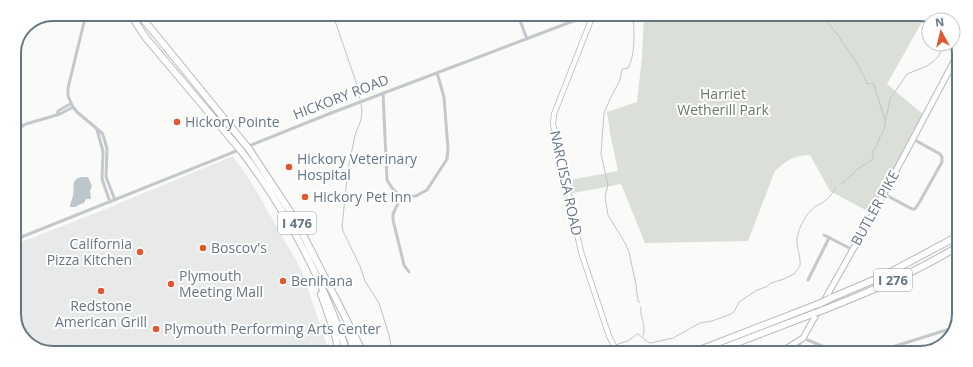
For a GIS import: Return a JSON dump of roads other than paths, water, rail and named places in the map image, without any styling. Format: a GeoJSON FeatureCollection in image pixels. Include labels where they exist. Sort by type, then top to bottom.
{"type":"FeatureCollection","features":[{"type":"Feature","properties":{"kind":"highway","name":"I 476"},"geometry":{"type":"LineString","coordinates":[[135,21],[146,38],[237,146],[245,151],[295,220],[319,264],[337,302],[353,346]]}},
{"type":"Feature","properties":{"kind":"highway","name":"I 476"},"geometry":{"type":"LineString","coordinates":[[145,21],[244,143],[245,151],[265,182],[303,248],[331,305],[345,346]]}},
{"type":"Feature","properties":{"kind":"highway","name":"I 276"},"geometry":{"type":"LineString","coordinates":[[710,346],[821,303],[883,276],[952,239]]}},
{"type":"Feature","properties":{"kind":"highway"},"geometry":{"type":"LineString","coordinates":[[303,248],[326,305],[338,346]]}},
{"type":"Feature","properties":{"kind":"highway","name":"I 276"},"geometry":{"type":"LineString","coordinates":[[728,346],[869,292],[939,258],[952,250]]}},
{"type":"Feature","properties":{"kind":"highway"},"geometry":{"type":"LineString","coordinates":[[337,302],[360,346]]}},
{"type":"Feature","properties":{"kind":"main road","name":"BUTLER PIKE"},"geometry":{"type":"LineString","coordinates":[[790,346],[803,338],[884,194],[952,65]]}},
{"type":"Feature","properties":{"kind":"street"},"geometry":{"type":"LineString","coordinates":[[84,21],[68,88],[68,96],[71,105],[102,133],[106,143],[106,177],[115,200]]}},
{"type":"Feature","properties":{"kind":"street"},"geometry":{"type":"LineString","coordinates":[[520,21],[527,39]]}},
{"type":"Feature","properties":{"kind":"street","name":"HICKORY ROAD"},"geometry":{"type":"LineString","coordinates":[[21,237],[383,93],[574,21]]}},
{"type":"Feature","properties":{"kind":"street","name":"NARCISSA ROAD"},"geometry":{"type":"LineString","coordinates":[[591,21],[554,114],[553,124],[582,252],[593,290],[613,346]]}},
{"type":"Feature","properties":{"kind":"street"},"geometry":{"type":"LineString","coordinates":[[383,93],[386,176],[392,188],[402,195],[416,196],[427,190],[447,159],[448,149],[444,97],[437,73]]}},
{"type":"Feature","properties":{"kind":"street"},"geometry":{"type":"LineString","coordinates":[[21,127],[56,115],[58,111],[71,105]]}},
{"type":"Feature","properties":{"kind":"street"},"geometry":{"type":"LineString","coordinates":[[97,130],[102,151],[102,180],[110,202]]}},
{"type":"Feature","properties":{"kind":"street"},"geometry":{"type":"LineString","coordinates":[[884,194],[912,209],[915,209],[942,162],[942,157],[940,154],[913,139]]}},
{"type":"Feature","properties":{"kind":"street"},"geometry":{"type":"LineString","coordinates":[[402,195],[394,211],[393,220],[404,265],[409,272]]}},
{"type":"Feature","properties":{"kind":"street"},"geometry":{"type":"LineString","coordinates":[[824,235],[852,250]]}},
{"type":"Feature","properties":{"kind":"street"},"geometry":{"type":"LineString","coordinates":[[808,280],[829,238]]}},
{"type":"Feature","properties":{"kind":"street"},"geometry":{"type":"LineString","coordinates":[[896,346],[947,331]]}},
{"type":"Feature","properties":{"kind":"street"},"geometry":{"type":"LineString","coordinates":[[799,346],[803,338],[822,346]]}},
{"type":"Feature","properties":{"kind":"waterway"},"geometry":{"type":"LineString","coordinates":[[335,21],[358,88],[360,99]]}},
{"type":"Feature","properties":{"kind":"waterway"},"geometry":{"type":"LineString","coordinates":[[633,21],[634,42],[631,62],[628,68],[622,69],[620,80],[604,113],[601,154],[608,185],[605,197],[608,215],[629,252],[638,301],[640,303]]}},
{"type":"Feature","properties":{"kind":"waterway"},"geometry":{"type":"LineString","coordinates":[[827,21],[857,63],[867,84],[873,83],[885,120]]}},
{"type":"Feature","properties":{"kind":"waterway"},"geometry":{"type":"LineString","coordinates":[[887,115],[890,99],[907,74],[927,66],[938,57],[941,52]]}},
{"type":"Feature","properties":{"kind":"waterway"},"geometry":{"type":"LineString","coordinates":[[361,104],[361,120],[355,135],[348,170],[342,226],[365,281],[379,303],[391,346]]}},
{"type":"Feature","properties":{"kind":"waterway"},"geometry":{"type":"LineString","coordinates":[[856,170],[873,159],[873,150],[884,130],[886,117]]}},
{"type":"Feature","properties":{"kind":"waterway"},"geometry":{"type":"LineString","coordinates":[[841,184],[855,172]]}},
{"type":"Feature","properties":{"kind":"waterway"},"geometry":{"type":"LineString","coordinates":[[615,345],[628,341],[637,334],[651,343],[673,338],[700,323],[712,321],[731,314],[734,312],[739,302],[757,290],[794,274],[800,266],[797,238],[801,225],[809,212],[824,202],[836,188]]}},
{"type":"Feature","properties":{"kind":"waterway"},"geometry":{"type":"LineString","coordinates":[[641,307],[641,314],[644,324],[643,336]]}},
{"type":"Feature","properties":{"kind":"place","name":"Hickory Pointe"},"geometry":{"type":"Point","coordinates":[177,122]}},
{"type":"Feature","properties":{"kind":"place","name":"Hickory Veterinary Hospital"},"geometry":{"type":"Point","coordinates":[289,167]}},
{"type":"Feature","properties":{"kind":"place","name":"Hickory Pet Inn"},"geometry":{"type":"Point","coordinates":[305,197]}},
{"type":"Feature","properties":{"kind":"place","name":"Boscov's"},"geometry":{"type":"Point","coordinates":[203,248]}},
{"type":"Feature","properties":{"kind":"place","name":"California Pizza Kitchen"},"geometry":{"type":"Point","coordinates":[140,252]}},
{"type":"Feature","properties":{"kind":"place","name":"Benihana"},"geometry":{"type":"Point","coordinates":[283,281]}},
{"type":"Feature","properties":{"kind":"place","name":"Plymouth Meeting Mall"},"geometry":{"type":"Point","coordinates":[171,284]}},
{"type":"Feature","properties":{"kind":"place","name":"Redstone American Grill"},"geometry":{"type":"Point","coordinates":[101,291]}},
{"type":"Feature","properties":{"kind":"place","name":"Plymouth Performing Arts Center"},"geometry":{"type":"Point","coordinates":[156,329]}},
{"type":"Feature","properties":{"kind":"park label","name":"Harriet Wetherill Park"},"geometry":{"type":"Point","coordinates":[723,102]}}]}
